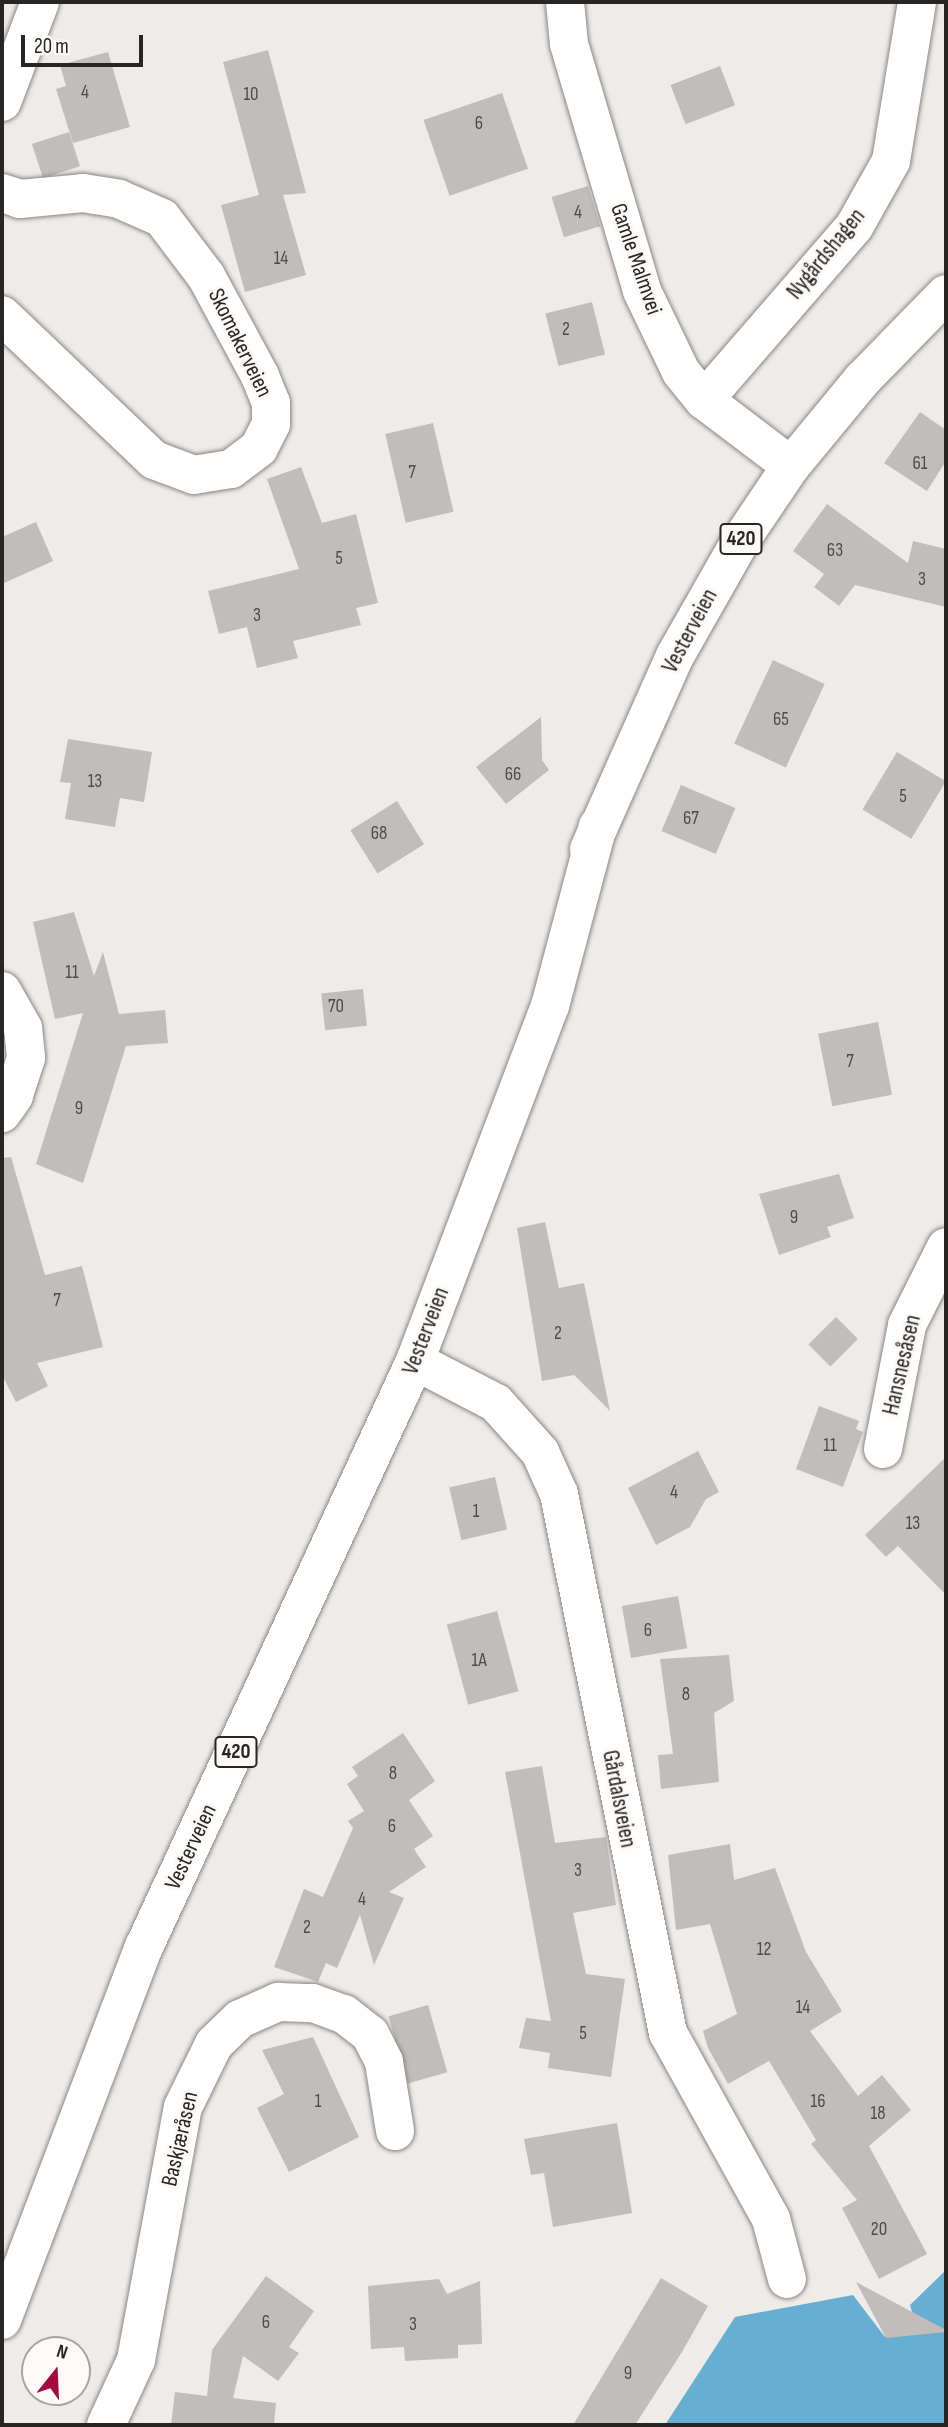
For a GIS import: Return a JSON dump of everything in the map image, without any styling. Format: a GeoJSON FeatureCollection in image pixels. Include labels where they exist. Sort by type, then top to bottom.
{"type":"FeatureCollection","features":[{"type":"Feature","properties":{"kind":"street"},"geometry":{"type":"LineString","coordinates":[[2,102],[40,2]]}},
{"type":"Feature","properties":{"kind":"street","name":"Gamle Malmvei"},"geometry":{"type":"LineString","coordinates":[[565,2],[569,44],[642,291],[681,372],[704,400],[792,466]]}},
{"type":"Feature","properties":{"kind":"street","name":"Nygårdshagen"},"geometry":{"type":"LineString","coordinates":[[704,400],[854,227],[891,161],[917,2]]}},
{"type":"Feature","properties":{"kind":"street","name":"Skomakerveien"},"geometry":{"type":"LineString","coordinates":[[2,193],[20,199],[83,193],[119,199],[162,218],[200,266],[236,332],[271,403],[271,424],[259,448],[231,468],[194,475],[154,460],[2,315]]}},
{"type":"Feature","properties":{"kind":"street","name":"Vesterveien"},"geometry":{"type":"LineString","coordinates":[[2,2320],[144,1947],[415,1361],[480,1189],[530,999],[598,826],[675,656],[741,540],[792,466],[862,380],[946,294]]}},
{"type":"Feature","properties":{"kind":"street"},"geometry":{"type":"LineString","coordinates":[[2,990],[23,1028],[26,1058],[14,1096],[2,1113]]}},
{"type":"Feature","properties":{"kind":"street","name":"Hansnesåsen"},"geometry":{"type":"LineString","coordinates":[[883,1449],[907,1325],[946,1247]]}},
{"type":"Feature","properties":{"kind":"street","name":"Gårdalsveien"},"geometry":{"type":"LineString","coordinates":[[415,1361],[496,1403],[540,1452],[559,1494],[668,2033],[771,2219],[787,2279]]}},
{"type":"Feature","properties":{"kind":"street","name":"Baskjæråsen"},"geometry":{"type":"LineString","coordinates":[[106,2425],[136,2360],[183,2107],[214,2044],[240,2019],[278,2002],[313,2003],[344,2014],[370,2034],[384,2062],[395,2131]]}},
{"type":"Feature","properties":{"kind":"water"},"geometry":{"type":"Polygon","coordinates":[[[946,2270],[946,2425],[665,2425],[735,2317],[853,2295],[885,2337],[918,2333],[910,2305],[946,2270]]]}},
{"type":"Feature","properties":{"kind":"building"},"geometry":{"type":"Polygon","coordinates":[[[268,50],[306,193],[283,195],[306,275],[245,292],[221,205],[259,195],[223,62],[268,50]]]}},
{"type":"Feature","properties":{"kind":"building"},"geometry":{"type":"Polygon","coordinates":[[[108,52],[130,127],[73,143],[56,89],[66,86],[60,65],[108,52]]]}},
{"type":"Feature","properties":{"kind":"building"},"geometry":{"type":"Polygon","coordinates":[[[720,66],[735,105],[686,124],[671,85],[720,66]]]}},
{"type":"Feature","properties":{"kind":"building"},"geometry":{"type":"Polygon","coordinates":[[[502,93],[528,169],[450,196],[424,120],[502,93]]]}},
{"type":"Feature","properties":{"kind":"building"},"geometry":{"type":"Polygon","coordinates":[[[69,132],[80,166],[43,178],[32,144],[69,132]]]}},
{"type":"Feature","properties":{"kind":"building"},"geometry":{"type":"Polygon","coordinates":[[[588,186],[600,226],[564,237],[552,197],[588,186]]]}},
{"type":"Feature","properties":{"kind":"building"},"geometry":{"type":"Polygon","coordinates":[[[592,302],[605,354],[558,366],[545,314],[592,302]]]}},
{"type":"Feature","properties":{"kind":"building"},"geometry":{"type":"Polygon","coordinates":[[[920,412],[946,430],[946,461],[927,491],[884,463],[920,412]]]}},
{"type":"Feature","properties":{"kind":"building"},"geometry":{"type":"Polygon","coordinates":[[[433,423],[453,512],[406,523],[385,434],[433,423]]]}},
{"type":"Feature","properties":{"kind":"building"},"geometry":{"type":"Polygon","coordinates":[[[301,467],[322,523],[356,514],[378,603],[356,608],[361,625],[293,641],[298,658],[257,668],[247,627],[219,634],[208,591],[299,569],[267,479],[301,467]]]}},
{"type":"Feature","properties":{"kind":"building"},"geometry":{"type":"Polygon","coordinates":[[[827,504],[908,563],[913,541],[946,549],[946,607],[855,585],[839,606],[814,587],[824,574],[793,551],[827,504]]]}},
{"type":"Feature","properties":{"kind":"building"},"geometry":{"type":"Polygon","coordinates":[[[36,522],[53,561],[2,584],[2,537],[36,522]]]}},
{"type":"Feature","properties":{"kind":"building"},"geometry":{"type":"Polygon","coordinates":[[[773,660],[825,684],[786,767],[734,743],[773,660]]]}},
{"type":"Feature","properties":{"kind":"building"},"geometry":{"type":"Polygon","coordinates":[[[541,717],[542,760],[549,770],[506,804],[476,767],[541,717]]]}},
{"type":"Feature","properties":{"kind":"building"},"geometry":{"type":"Polygon","coordinates":[[[68,739],[152,752],[144,802],[120,798],[115,827],[65,819],[71,783],[60,782],[68,739]]]}},
{"type":"Feature","properties":{"kind":"building"},"geometry":{"type":"Polygon","coordinates":[[[897,752],[946,781],[911,839],[862,809],[897,752]]]}},
{"type":"Feature","properties":{"kind":"building"},"geometry":{"type":"Polygon","coordinates":[[[681,785],[735,808],[716,854],[661,831],[681,785]]]}},
{"type":"Feature","properties":{"kind":"building"},"geometry":{"type":"Polygon","coordinates":[[[397,801],[424,844],[377,873],[350,830],[397,801]]]}},
{"type":"Feature","properties":{"kind":"building"},"geometry":{"type":"Polygon","coordinates":[[[74,912],[94,976],[103,952],[119,1014],[165,1010],[168,1043],[126,1046],[83,1183],[36,1164],[83,1013],[55,1019],[33,922],[74,912]]]}},
{"type":"Feature","properties":{"kind":"building"},"geometry":{"type":"Polygon","coordinates":[[[363,989],[367,1026],[325,1030],[321,993],[363,989]]]}},
{"type":"Feature","properties":{"kind":"building"},"geometry":{"type":"Polygon","coordinates":[[[878,1022],[892,1095],[832,1106],[818,1034],[878,1022]]]}},
{"type":"Feature","properties":{"kind":"building"},"geometry":{"type":"Polygon","coordinates":[[[11,1157],[45,1275],[82,1266],[103,1347],[37,1363],[48,1386],[16,1402],[2,1375],[2,1158],[11,1157]]]}},
{"type":"Feature","properties":{"kind":"building"},"geometry":{"type":"Polygon","coordinates":[[[839,1174],[854,1218],[827,1227],[831,1237],[779,1255],[759,1194],[839,1174]]]}},
{"type":"Feature","properties":{"kind":"building"},"geometry":{"type":"Polygon","coordinates":[[[545,1222],[559,1288],[584,1283],[610,1411],[574,1375],[542,1381],[517,1228],[545,1222]]]}},
{"type":"Feature","properties":{"kind":"building"},"geometry":{"type":"Polygon","coordinates":[[[836,1317],[858,1339],[830,1366],[808,1345],[836,1317]]]}},
{"type":"Feature","properties":{"kind":"building"},"geometry":{"type":"Polygon","coordinates":[[[819,1406],[859,1421],[856,1429],[863,1432],[843,1487],[796,1469],[819,1406]]]}},
{"type":"Feature","properties":{"kind":"building"},"geometry":{"type":"Polygon","coordinates":[[[698,1451],[719,1492],[706,1499],[690,1527],[656,1545],[628,1488],[698,1451]]]}},
{"type":"Feature","properties":{"kind":"building"},"geometry":{"type":"Polygon","coordinates":[[[946,1457],[946,1595],[898,1546],[886,1557],[865,1535],[946,1457]]]}},
{"type":"Feature","properties":{"kind":"building"},"geometry":{"type":"Polygon","coordinates":[[[495,1477],[507,1530],[461,1540],[449,1488],[495,1477]]]}},
{"type":"Feature","properties":{"kind":"building"},"geometry":{"type":"Polygon","coordinates":[[[678,1596],[687,1648],[631,1658],[622,1606],[678,1596]]]}},
{"type":"Feature","properties":{"kind":"building"},"geometry":{"type":"Polygon","coordinates":[[[497,1611],[518,1691],[468,1705],[447,1624],[497,1611]]]}},
{"type":"Feature","properties":{"kind":"building"},"geometry":{"type":"Polygon","coordinates":[[[729,1655],[734,1701],[714,1713],[719,1782],[661,1789],[658,1755],[673,1754],[660,1659],[729,1655]]]}},
{"type":"Feature","properties":{"kind":"building"},"geometry":{"type":"Polygon","coordinates":[[[403,1733],[435,1781],[409,1800],[433,1836],[414,1849],[426,1867],[389,1892],[404,1898],[374,1965],[360,1915],[337,1968],[326,1963],[318,1982],[274,1967],[304,1889],[323,1897],[353,1828],[348,1821],[364,1811],[347,1784],[358,1776],[352,1767],[403,1733]]]}},
{"type":"Feature","properties":{"kind":"building"},"geometry":{"type":"Polygon","coordinates":[[[542,1766],[555,1843],[606,1837],[616,1905],[573,1913],[586,1974],[625,1979],[611,2077],[548,2068],[550,2053],[519,2048],[526,2018],[551,2021],[505,1772],[542,1766]]]}},
{"type":"Feature","properties":{"kind":"building"},"geometry":{"type":"Polygon","coordinates":[[[730,1844],[734,1880],[775,1868],[806,1952],[842,2011],[810,2031],[858,2096],[882,2075],[911,2110],[869,2146],[927,2254],[879,2279],[842,2208],[857,2200],[811,2144],[816,2140],[769,2061],[728,2084],[708,2048],[703,2031],[737,2014],[710,1924],[676,1930],[668,1855],[730,1844]]]}},
{"type":"Feature","properties":{"kind":"building"},"geometry":{"type":"Polygon","coordinates":[[[428,2005],[447,2072],[408,2084],[389,2016],[428,2005]]]}},
{"type":"Feature","properties":{"kind":"building"},"geometry":{"type":"Polygon","coordinates":[[[313,2037],[359,2137],[289,2172],[257,2108],[284,2094],[262,2050],[313,2037]]]}},
{"type":"Feature","properties":{"kind":"building"},"geometry":{"type":"Polygon","coordinates":[[[617,2123],[632,2213],[553,2227],[544,2173],[531,2175],[524,2139],[617,2123]]]}},
{"type":"Feature","properties":{"kind":"building"},"geometry":{"type":"Polygon","coordinates":[[[266,2276],[314,2311],[289,2347],[299,2353],[278,2381],[243,2356],[233,2398],[276,2403],[274,2425],[171,2425],[175,2392],[207,2396],[212,2350],[266,2276]]]}},
{"type":"Feature","properties":{"kind":"building"},"geometry":{"type":"Polygon","coordinates":[[[661,2278],[708,2306],[682,2352],[635,2425],[573,2425],[661,2278]]]}},
{"type":"Feature","properties":{"kind":"building"},"geometry":{"type":"Polygon","coordinates":[[[439,2279],[447,2294],[480,2281],[482,2344],[458,2345],[458,2358],[405,2361],[404,2347],[371,2349],[368,2286],[439,2279]]]}},
{"type":"Feature","properties":{"kind":"building"},"geometry":{"type":"Polygon","coordinates":[[[856,2282],[946,2330],[946,2332],[886,2338],[856,2282]]]}}]}
